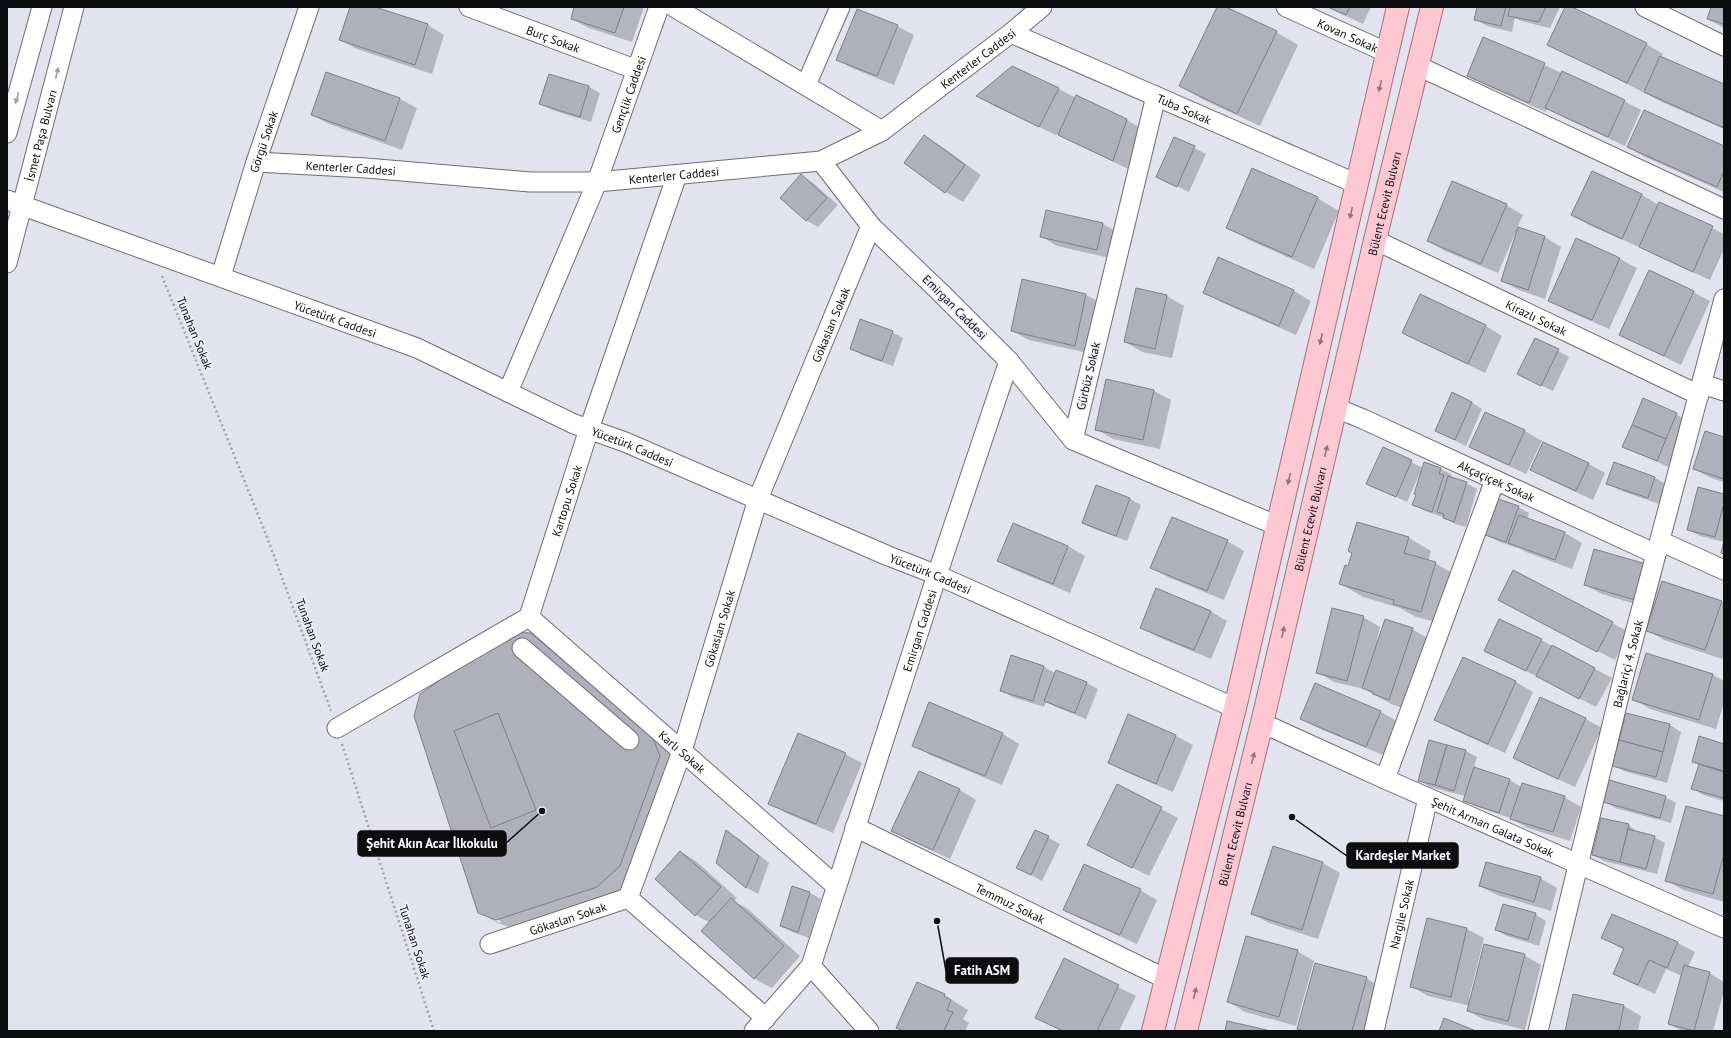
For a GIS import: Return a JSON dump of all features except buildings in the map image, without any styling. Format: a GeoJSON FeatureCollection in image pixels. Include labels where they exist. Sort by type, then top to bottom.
{"type":"FeatureCollection","features":[{"type":"Feature","properties":{"kind":"main road"},"geometry":{"type":"LineString","coordinates":[[1153,1031],[1235,708],[1398,7]]}},
{"type":"Feature","properties":{"kind":"main road","name":"Bülent Ecevit Bulvarı"},"geometry":{"type":"LineString","coordinates":[[1186,1031],[1262,723],[1375,240],[1432,7]]}},
{"type":"Feature","properties":{"kind":"street"},"geometry":{"type":"LineString","coordinates":[[7,134],[42,7]]}},
{"type":"Feature","properties":{"kind":"street","name":"İsmet Paşa Bulvarı"},"geometry":{"type":"LineString","coordinates":[[7,263],[15,203],[74,7]]}},
{"type":"Feature","properties":{"kind":"street","name":"Görgü Sokak"},"geometry":{"type":"LineString","coordinates":[[221,276],[256,162],[309,7]]}},
{"type":"Feature","properties":{"kind":"street","name":"Burç Sokak"},"geometry":{"type":"LineString","coordinates":[[469,7],[637,70]]}},
{"type":"Feature","properties":{"kind":"street","name":"Gençlik Caddesi"},"geometry":{"type":"LineString","coordinates":[[508,392],[597,182],[659,7]]}},
{"type":"Feature","properties":{"kind":"street"},"geometry":{"type":"LineString","coordinates":[[674,7],[882,132]]}},
{"type":"Feature","properties":{"kind":"street"},"geometry":{"type":"LineString","coordinates":[[806,86],[840,7]]}},
{"type":"Feature","properties":{"kind":"street","name":"Kenterler Caddesi"},"geometry":{"type":"LineString","coordinates":[[256,162],[366,168],[530,182],[597,182],[821,161],[882,132],[1011,33],[1042,7]]}},
{"type":"Feature","properties":{"kind":"street","name":"Kovan Sokak"},"geometry":{"type":"LineString","coordinates":[[1286,7],[1388,53]]}},
{"type":"Feature","properties":{"kind":"street"},"geometry":{"type":"LineString","coordinates":[[1645,7],[1724,46]]}},
{"type":"Feature","properties":{"kind":"street","name":"Tuba Sokak"},"geometry":{"type":"LineString","coordinates":[[1011,33],[1357,184]]}},
{"type":"Feature","properties":{"kind":"street"},"geometry":{"type":"LineString","coordinates":[[1418,66],[1724,209]]}},
{"type":"Feature","properties":{"kind":"street","name":"Gürbüz Sokak"},"geometry":{"type":"LineString","coordinates":[[1073,440],[1156,96]]}},
{"type":"Feature","properties":{"kind":"street","name":"Emirgan Caddesi"},"geometry":{"type":"LineString","coordinates":[[760,1024],[811,966],[937,575],[1009,361],[871,226],[821,161]]}},
{"type":"Feature","properties":{"kind":"street","name":"Kartopu Sokak"},"geometry":{"type":"LineString","coordinates":[[529,617],[589,429],[677,175]]}},
{"type":"Feature","properties":{"kind":"street","name":"Yücetürk Caddesi"},"geometry":{"type":"LineString","coordinates":[[15,203],[221,276],[417,348],[574,424],[625,442],[886,555],[937,575],[1235,708]]}},
{"type":"Feature","properties":{"kind":"street","name":"Gökaslan Sokak"},"geometry":{"type":"LineString","coordinates":[[490,944],[628,898],[682,751],[758,499],[871,226]]}},
{"type":"Feature","properties":{"kind":"street","name":"Kirazlı Sokak"},"geometry":{"type":"LineString","coordinates":[[1375,240],[1700,390],[1724,391]]}},
{"type":"Feature","properties":{"kind":"street","name":"Bağlariçi 4. Sokak"},"geometry":{"type":"LineString","coordinates":[[1538,1031],[1626,667],[1724,299]]}},
{"type":"Feature","properties":{"kind":"street"},"geometry":{"type":"LineString","coordinates":[[1009,361],[1073,440],[1278,526]]}},
{"type":"Feature","properties":{"kind":"street","name":"Akçaçiçek Sokak"},"geometry":{"type":"LineString","coordinates":[[1336,408],[1495,480],[1658,547],[1724,570]]}},
{"type":"Feature","properties":{"kind":"street"},"geometry":{"type":"LineString","coordinates":[[1385,779],[1495,480]]}},
{"type":"Feature","properties":{"kind":"street"},"geometry":{"type":"LineString","coordinates":[[338,728],[529,617]]}},
{"type":"Feature","properties":{"kind":"street","name":"Karlı Sokak"},"geometry":{"type":"LineString","coordinates":[[529,617],[836,886]]}},
{"type":"Feature","properties":{"kind":"street"},"geometry":{"type":"LineString","coordinates":[[522,648],[629,740]]}},
{"type":"Feature","properties":{"kind":"street"},"geometry":{"type":"LineString","coordinates":[[608,722],[625,700]]}},
{"type":"Feature","properties":{"kind":"street","name":"Şehit Arman Galata Sokak"},"geometry":{"type":"LineString","coordinates":[[1262,723],[1385,779],[1724,928]]}},
{"type":"Feature","properties":{"kind":"street","name":"Nargile Sokak"},"geometry":{"type":"LineString","coordinates":[[1374,1031],[1428,798]]}},
{"type":"Feature","properties":{"kind":"street","name":"Temmuz Sokak"},"geometry":{"type":"LineString","coordinates":[[855,827],[1166,979]]}},
{"type":"Feature","properties":{"kind":"street"},"geometry":{"type":"LineString","coordinates":[[628,898],[760,1024]]}},
{"type":"Feature","properties":{"kind":"street"},"geometry":{"type":"LineString","coordinates":[[811,966],[869,1031]]}},
{"type":"Feature","properties":{"kind":"path","name":"Tunahan Sokak"},"geometry":{"type":"LineString","coordinates":[[152,252],[267,537],[338,728],[434,1031]]}},
{"type":"Feature","properties":{"kind":"place","name":"Şehit Akın Acar İlkokulu"},"geometry":{"type":"Point","coordinates":[542,811]}},
{"type":"Feature","properties":{"kind":"place","name":"Kardeşler Market"},"geometry":{"type":"Point","coordinates":[1292,817]}},
{"type":"Feature","properties":{"kind":"place","name":"Fatih ASM"},"geometry":{"type":"Point","coordinates":[937,921]}}]}
